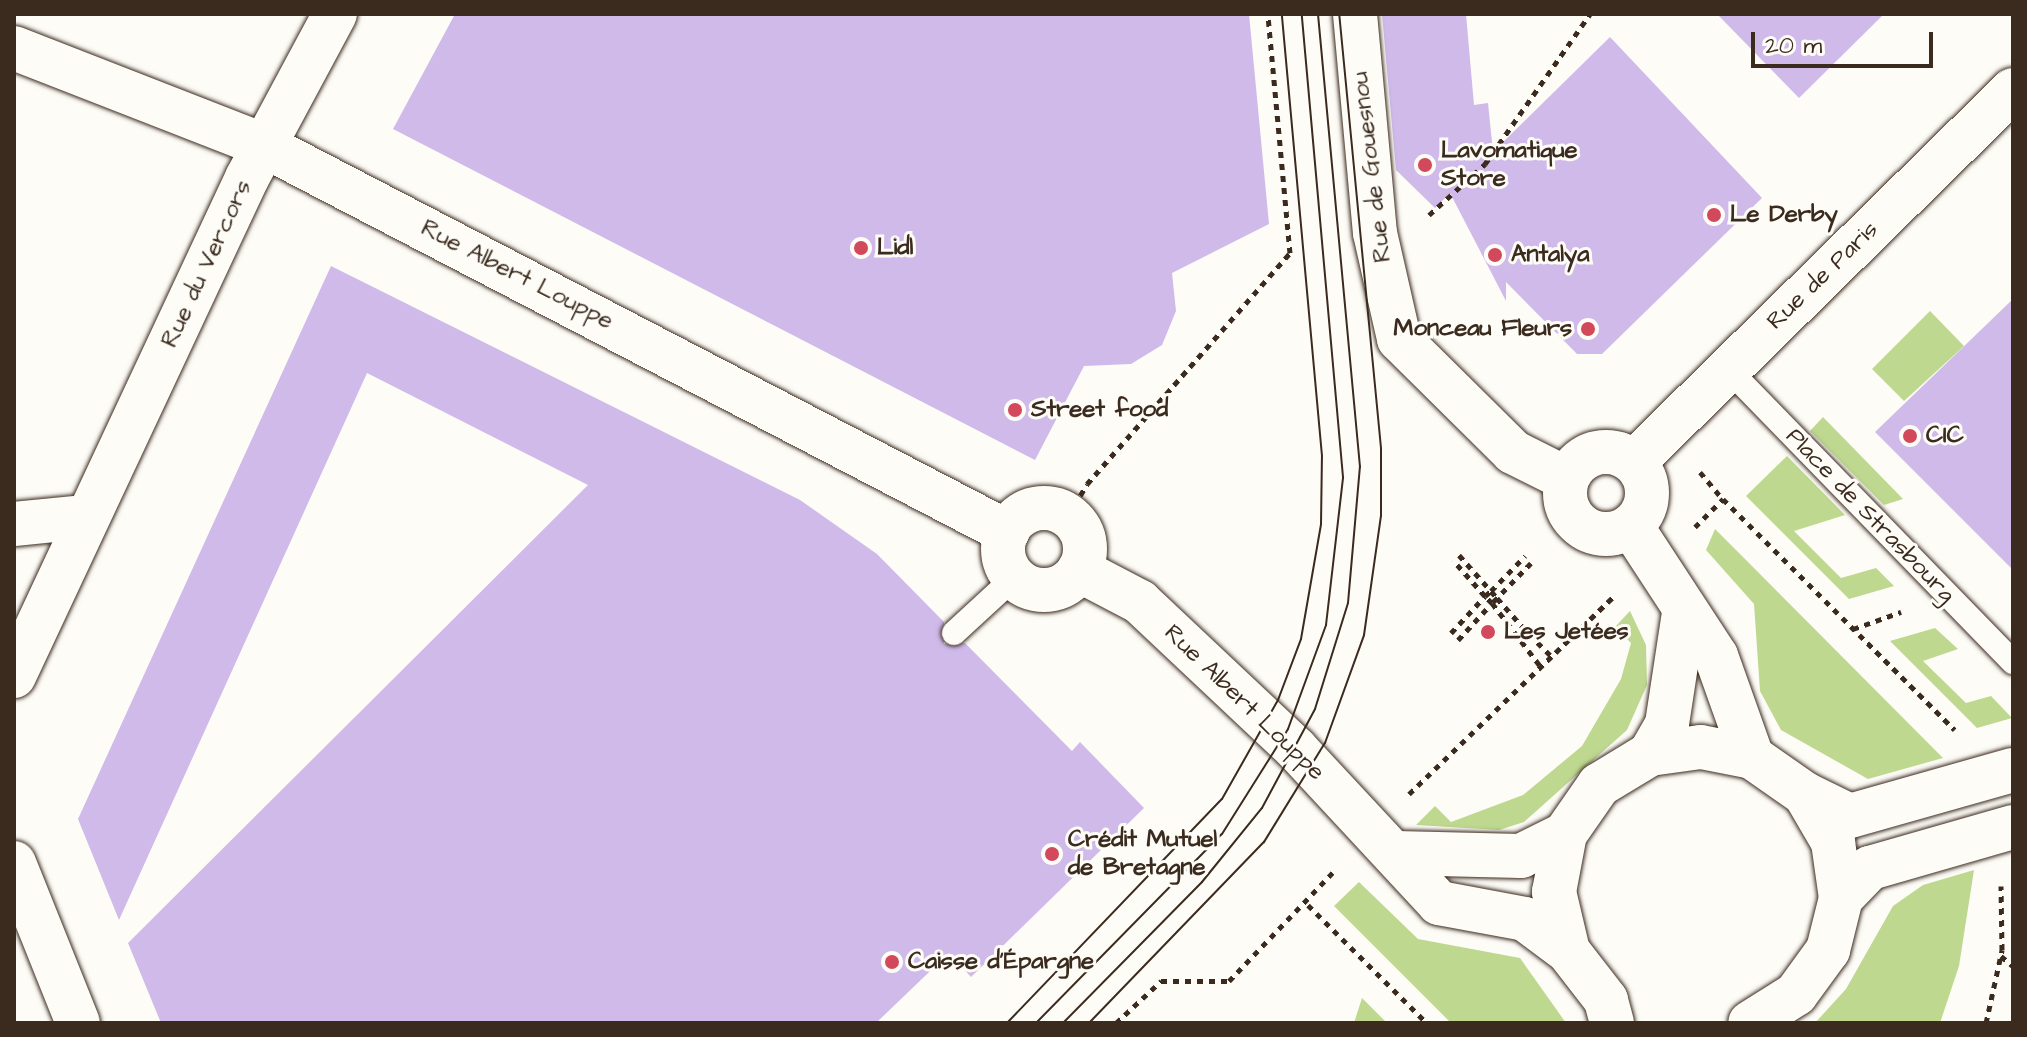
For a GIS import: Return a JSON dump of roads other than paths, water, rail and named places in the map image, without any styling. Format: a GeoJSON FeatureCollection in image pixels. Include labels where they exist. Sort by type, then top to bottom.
{"type":"FeatureCollection","features":[{"type":"Feature","properties":{"kind":"main road","name":"Rue du Vercors"},"geometry":{"type":"LineString","coordinates":[[14,676],[263,145],[335,14]]}},
{"type":"Feature","properties":{"kind":"main road","name":"Rue de Gouesnou"},"geometry":{"type":"LineString","coordinates":[[1355,14],[1375,233],[1399,339],[1513,452],[1567,479]]}},
{"type":"Feature","properties":{"kind":"main road","name":"Rue Albert Louppe"},"geometry":{"type":"LineString","coordinates":[[14,48],[263,145],[1007,532]]}},
{"type":"Feature","properties":{"kind":"main road","name":"Rue de Paris"},"geometry":{"type":"LineString","coordinates":[[1634,462],[2013,90]]}},
{"type":"Feature","properties":{"kind":"main road"},"geometry":{"type":"LineString","coordinates":[[1595,453],[1634,462],[1648,494],[1631,526],[1606,535],[1581,527],[1567,505],[1567,479],[1595,453]]}},
{"type":"Feature","properties":{"kind":"main road"},"geometry":{"type":"LineString","coordinates":[[1035,509],[1068,516],[1085,547],[1079,570],[1049,590],[1015,577],[1004,556],[1007,532],[1035,509]]}},
{"type":"Feature","properties":{"kind":"main road"},"geometry":{"type":"LineString","coordinates":[[14,524],[86,517]]}},
{"type":"Feature","properties":{"kind":"main road"},"geometry":{"type":"LineString","coordinates":[[1631,526],[1684,613],[1716,656],[1752,757]]}},
{"type":"Feature","properties":{"kind":"main road","name":"Rue Albert Louppe"},"geometry":{"type":"LineString","coordinates":[[1079,570],[1140,602],[1396,853],[1439,903],[1525,919],[1568,951]]}},
{"type":"Feature","properties":{"kind":"main road"},"geometry":{"type":"LineString","coordinates":[[1650,754],[1667,724],[1684,613]]}},
{"type":"Feature","properties":{"kind":"main road"},"geometry":{"type":"LineString","coordinates":[[1647,1023],[1609,1011],[1568,951],[1554,892],[1565,834],[1599,785],[1650,754],[1701,747],[1752,757],[1805,794],[1850,816],[2013,770]]}},
{"type":"Feature","properties":{"kind":"main road"},"geometry":{"type":"LineString","coordinates":[[1805,794],[1833,842],[1841,898]]}},
{"type":"Feature","properties":{"kind":"main road"},"geometry":{"type":"LineString","coordinates":[[1750,1023],[1796,994],[1820,961],[1841,898],[1870,868],[2013,827]]}},
{"type":"Feature","properties":{"kind":"main road"},"geometry":{"type":"LineString","coordinates":[[1396,853],[1521,856],[1565,834]]}},
{"type":"Feature","properties":{"kind":"main road"},"geometry":{"type":"LineString","coordinates":[[14,863],[78,1023]]}},
{"type":"Feature","properties":{"kind":"lane","name":"Place de Strasbourg"},"geometry":{"type":"LineString","coordinates":[[1728,369],[2013,662]]}},
{"type":"Feature","properties":{"kind":"lane"},"geometry":{"type":"LineString","coordinates":[[954,633],[1015,577]]}},
{"type":"Feature","properties":{"kind":"tram line"},"geometry":{"type":"LineString","coordinates":[[1007,1023],[1222,799],[1278,700],[1301,639],[1321,524],[1322,456],[1282,14]]}},
{"type":"Feature","properties":{"kind":"tram line"},"geometry":{"type":"LineString","coordinates":[[1036,1023],[1222,834],[1288,729],[1326,625],[1343,477],[1302,14]]}},
{"type":"Feature","properties":{"kind":"tram line"},"geometry":{"type":"LineString","coordinates":[[1063,1023],[1202,882],[1262,808],[1315,709],[1348,603],[1360,467],[1318,14]]}},
{"type":"Feature","properties":{"kind":"tram line"},"geometry":{"type":"LineString","coordinates":[[1089,1023],[1264,842],[1325,743],[1364,635],[1381,516],[1381,448],[1339,14]]}},
{"type":"Feature","properties":{"kind":"place","name":"Lavomatique Store"},"geometry":{"type":"Point","coordinates":[1425,165]}},
{"type":"Feature","properties":{"kind":"place","name":"Le Derby"},"geometry":{"type":"Point","coordinates":[1714,215]}},
{"type":"Feature","properties":{"kind":"place","name":"Lidl"},"geometry":{"type":"Point","coordinates":[861,248]}},
{"type":"Feature","properties":{"kind":"place","name":"Antalya"},"geometry":{"type":"Point","coordinates":[1495,255]}},
{"type":"Feature","properties":{"kind":"place","name":"Monceau Fleurs"},"geometry":{"type":"Point","coordinates":[1588,329]}},
{"type":"Feature","properties":{"kind":"place","name":"Street food"},"geometry":{"type":"Point","coordinates":[1015,410]}},
{"type":"Feature","properties":{"kind":"place","name":"CIC"},"geometry":{"type":"Point","coordinates":[1910,436]}},
{"type":"Feature","properties":{"kind":"place","name":"Les Jetées"},"geometry":{"type":"Point","coordinates":[1488,632]}},
{"type":"Feature","properties":{"kind":"place","name":"Crédit Mutuel de Bretagne"},"geometry":{"type":"Point","coordinates":[1052,854]}},
{"type":"Feature","properties":{"kind":"place","name":"Caisse d'Épargne"},"geometry":{"type":"Point","coordinates":[892,962]}}]}
